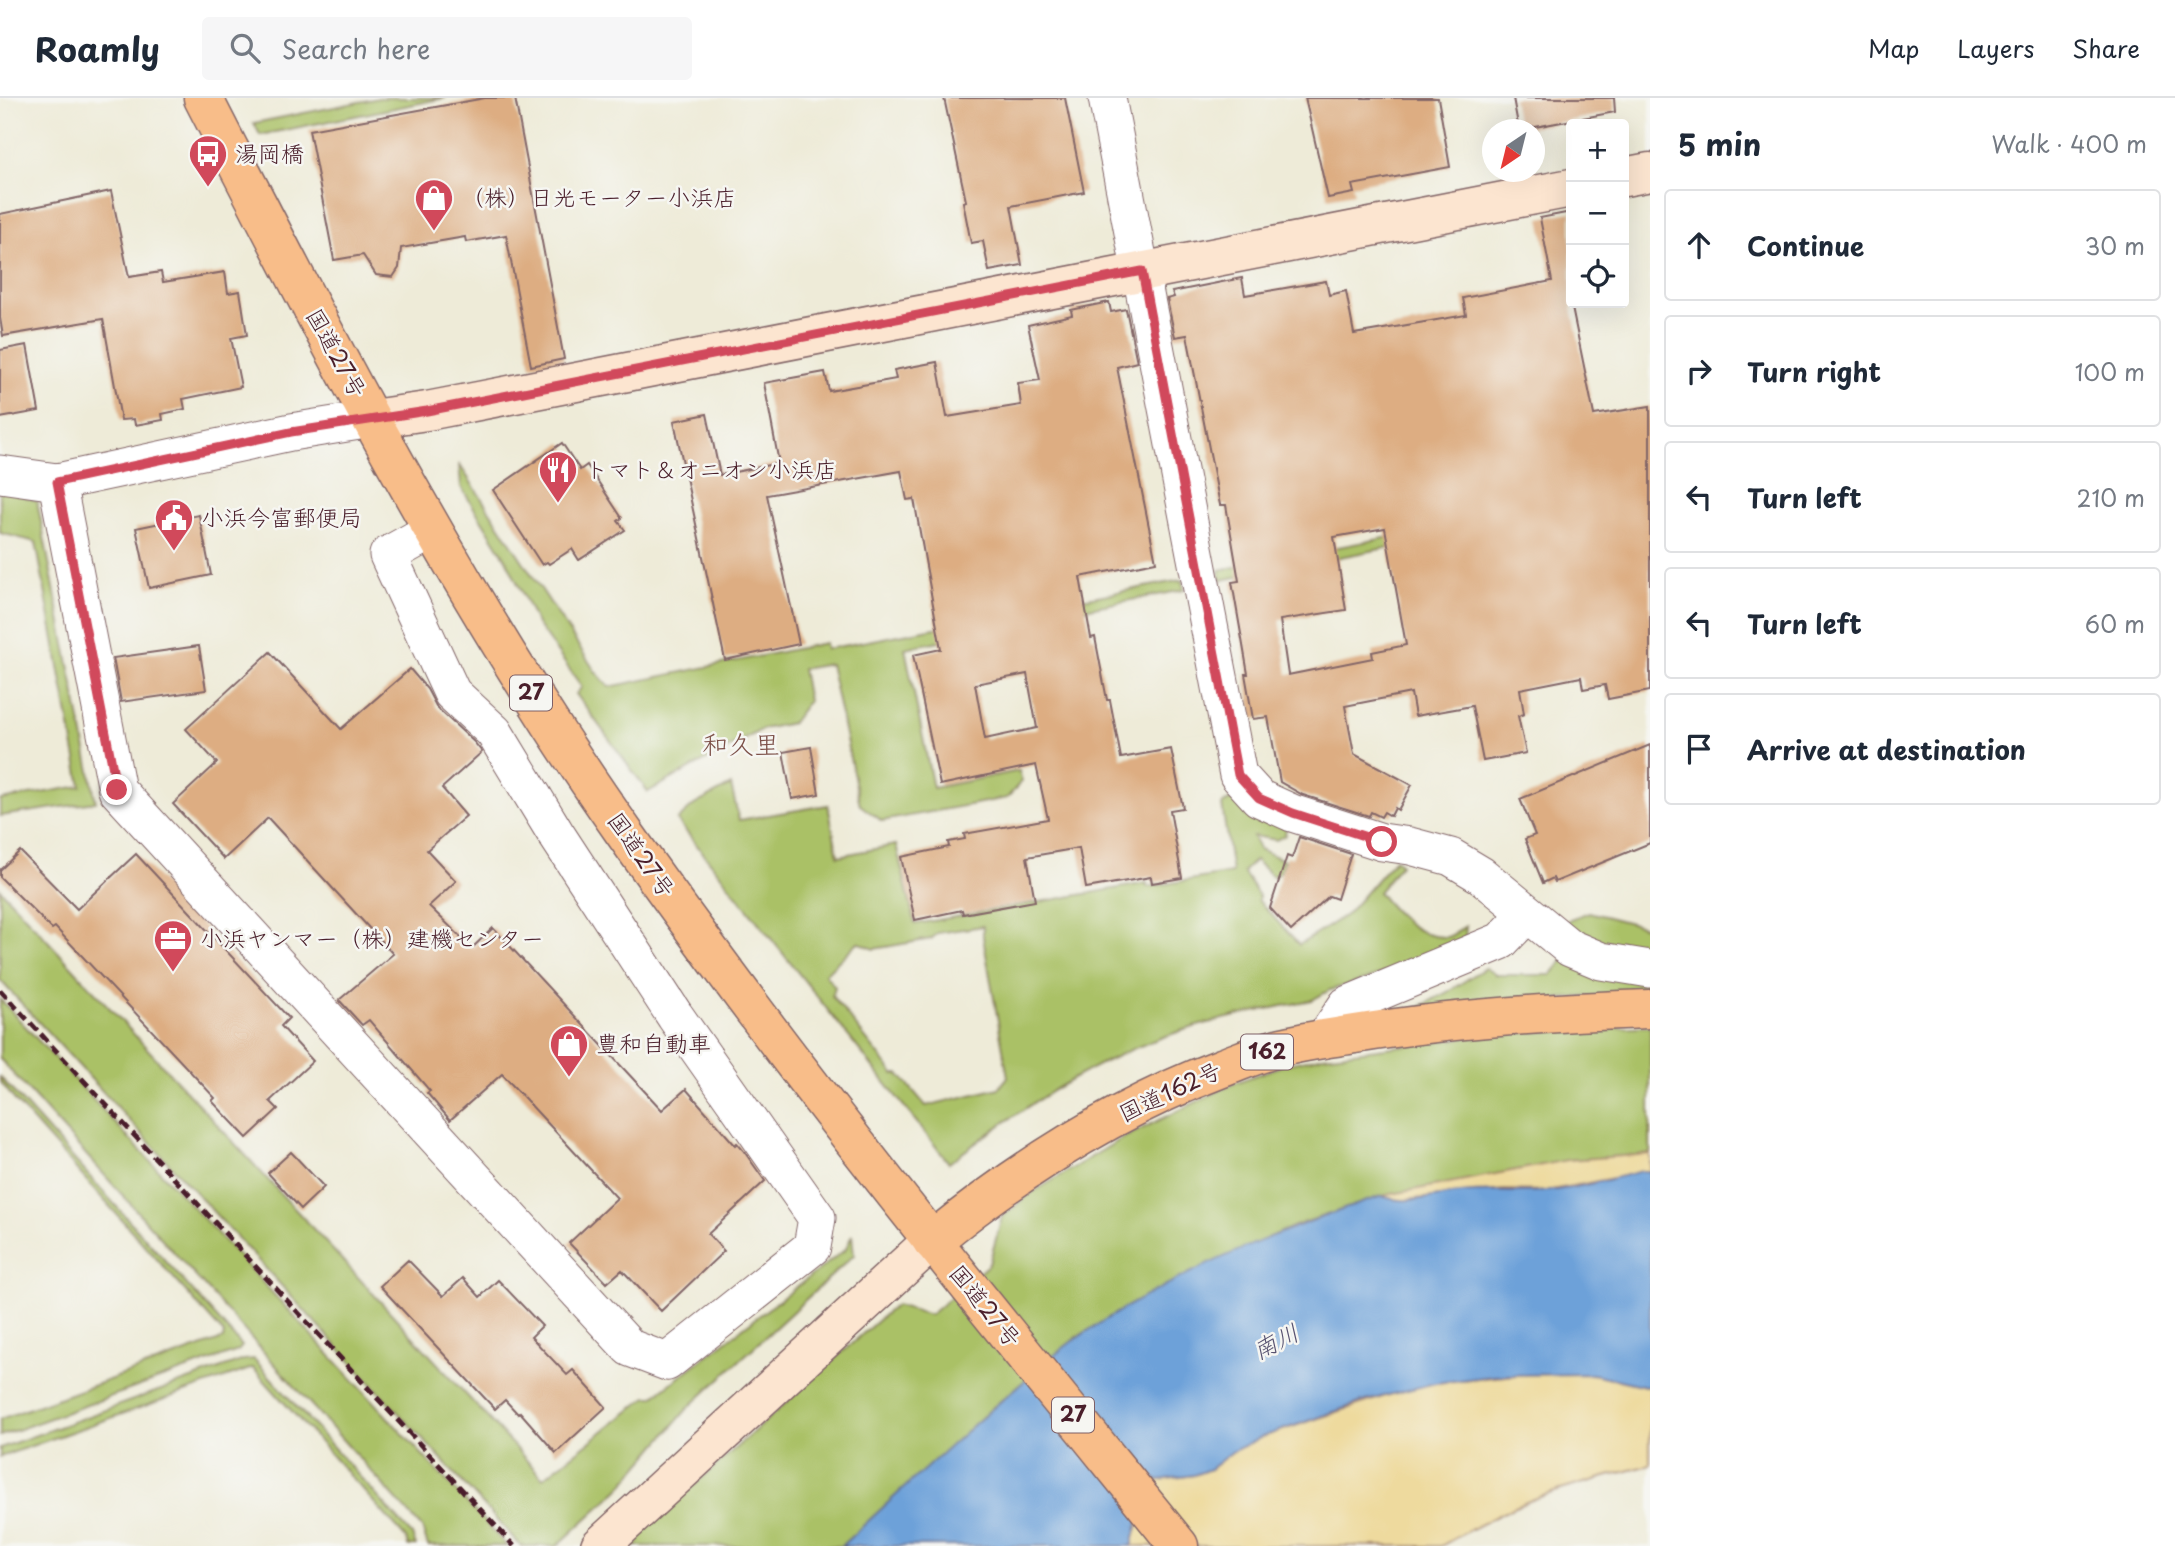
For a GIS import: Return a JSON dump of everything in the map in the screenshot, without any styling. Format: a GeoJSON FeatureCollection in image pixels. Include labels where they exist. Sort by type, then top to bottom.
{"type":"FeatureCollection","features":[{"type":"Feature","properties":{"kind":"highway","name":"国道27号"},"geometry":{"type":"LineString","coordinates":[[203,98],[320,325],[433,530],[530,692],[600,797],[772,1035],[932,1241],[1179,1546]]}},
{"type":"Feature","properties":{"kind":"highway","name":"国道162号"},"geometry":{"type":"LineString","coordinates":[[932,1241],[974,1206],[1018,1176],[1123,1113],[1189,1080],[1280,1047],[1416,1024],[1487,1017],[1650,1009]]}},
{"type":"Feature","properties":{"kind":"street"},"geometry":{"type":"LineString","coordinates":[[1107,98],[1238,775],[1259,798],[1293,813],[1382,842],[1410,846],[1451,858],[1481,875],[1570,948],[1601,961],[1650,969]]}},
{"type":"Feature","properties":{"kind":"street"},"geometry":{"type":"LineString","coordinates":[[1629,176],[1650,172]]}},
{"type":"Feature","properties":{"kind":"street"},"geometry":{"type":"LineString","coordinates":[[0,474],[57,482],[291,432],[427,411],[1566,189]]}},
{"type":"Feature","properties":{"kind":"street"},"geometry":{"type":"LineString","coordinates":[[57,482],[117,790],[630,1348],[667,1362],[812,1247],[817,1218],[675,1016],[556,834],[494,732],[452,693],[388,555],[433,530]]}},
{"type":"Feature","properties":{"kind":"street"},"geometry":{"type":"LineString","coordinates":[[1324,1039],[1347,1005],[1501,941],[1527,914]]}},
{"type":"Feature","properties":{"kind":"street"},"geometry":{"type":"LineString","coordinates":[[600,1546],[932,1241]]}},
{"type":"Feature","properties":{"kind":"green space"},"geometry":{"type":"Polygon","coordinates":[[[379,98],[445,98],[260,135],[254,123],[379,98]]]}},
{"type":"Feature","properties":{"kind":"green space"},"geometry":{"type":"Polygon","coordinates":[[[459,464],[595,671],[609,687],[825,643],[826,649],[987,618],[989,631],[905,648],[933,788],[1019,771],[1022,781],[1007,798],[882,821],[860,805],[830,664],[802,669],[808,701],[792,723],[763,729],[648,792],[576,694],[582,687],[537,624],[506,559],[461,487],[459,464]]]}},
{"type":"Feature","properties":{"kind":"green space"},"geometry":{"type":"Polygon","coordinates":[[[1650,487],[1650,497],[1221,580],[1219,570],[1650,487]]]}},
{"type":"Feature","properties":{"kind":"green space"},"geometry":{"type":"Polygon","coordinates":[[[0,490],[37,501],[96,802],[0,816],[0,800],[81,786],[36,542],[0,533],[0,490]]]}},
{"type":"Feature","properties":{"kind":"green space"},"geometry":{"type":"Polygon","coordinates":[[[1182,580],[1184,590],[1010,623],[1008,613],[1182,580]]]}},
{"type":"Feature","properties":{"kind":"green space"},"geometry":{"type":"Polygon","coordinates":[[[731,785],[739,820],[828,805],[838,856],[896,845],[915,924],[1147,883],[1147,887],[1232,873],[1222,805],[1231,799],[1287,821],[1285,835],[1276,840],[1253,836],[1259,849],[1284,860],[1280,872],[1273,877],[1255,860],[1243,872],[1259,896],[1258,900],[1299,945],[1347,914],[1395,859],[1401,864],[1378,892],[1399,916],[1426,934],[1447,937],[1466,926],[1465,943],[1368,979],[1330,990],[1312,1000],[1181,1031],[1118,1055],[1059,1087],[1003,1123],[949,1163],[677,820],[694,805],[731,785]],[[983,926],[938,933],[931,939],[874,949],[858,942],[825,974],[835,987],[832,996],[894,1074],[899,1074],[926,1106],[999,1088],[1008,1077],[983,926]]]}},
{"type":"Feature","properties":{"kind":"green space"},"geometry":{"type":"Polygon","coordinates":[[[0,889],[543,1478],[846,1249],[852,1235],[854,1255],[688,1408],[620,1488],[557,1546],[521,1546],[0,980],[0,889]]]}},
{"type":"Feature","properties":{"kind":"green space"},"geometry":{"type":"Polygon","coordinates":[[[1589,912],[1650,928],[1650,960],[1603,953],[1563,926],[1570,919],[1589,912]]]}},
{"type":"Feature","properties":{"kind":"green space"},"geometry":{"type":"Polygon","coordinates":[[[1565,958],[1650,976],[1650,992],[1415,1009],[1485,968],[1496,975],[1551,975],[1565,958]]]}},
{"type":"Feature","properties":{"kind":"green space"},"geometry":{"type":"Polygon","coordinates":[[[0,999],[507,1546],[428,1546],[422,1528],[0,1059],[0,999]]]}},
{"type":"Feature","properties":{"kind":"green space"},"geometry":{"type":"Polygon","coordinates":[[[1650,1026],[1650,1154],[1568,1160],[1382,1196],[1297,1225],[1207,1265],[1077,1337],[992,1408],[841,1546],[626,1546],[896,1305],[930,1315],[989,1264],[1002,1217],[1030,1194],[1123,1138],[1237,1082],[1284,1065],[1323,1056],[1494,1034],[1650,1026]]]}},
{"type":"Feature","properties":{"kind":"green space"},"geometry":{"type":"Polygon","coordinates":[[[0,1077],[242,1346],[238,1351],[0,1436],[0,1419],[223,1339],[224,1334],[17,1103],[0,1081],[0,1077]]]}},
{"type":"Feature","properties":{"kind":"green space"},"geometry":{"type":"Polygon","coordinates":[[[254,1359],[412,1535],[416,1546],[408,1546],[406,1538],[253,1368],[0,1457],[0,1448],[244,1360],[254,1359]]]}},
{"type":"Feature","properties":{"kind":"sand"},"geometry":{"type":"Polygon","coordinates":[[[1650,1154],[1650,1171],[1546,1191],[1504,1190],[1395,1201],[1382,1196],[1568,1160],[1650,1154]]]}},
{"type":"Feature","properties":{"kind":"sand"},"geometry":{"type":"Polygon","coordinates":[[[1537,1373],[1593,1374],[1650,1387],[1650,1465],[1529,1501],[1441,1546],[1132,1546],[1147,1488],[1153,1481],[1194,1475],[1210,1469],[1233,1451],[1262,1437],[1407,1389],[1435,1383],[1537,1373]]]}},
{"type":"Feature","properties":{"kind":"water","name":"南川"},"geometry":{"type":"Polygon","coordinates":[[[1650,1171],[1650,1387],[1593,1374],[1502,1375],[1435,1383],[1362,1402],[1262,1437],[1233,1451],[1210,1469],[1194,1475],[1153,1481],[1147,1488],[1132,1546],[841,1546],[976,1423],[1065,1347],[1151,1293],[1226,1256],[1303,1224],[1382,1196],[1411,1200],[1472,1192],[1547,1191],[1650,1171]]]}},
{"type":"Feature","properties":{"kind":"building","name":"（株）日光モーター小浜店"},"geometry":{"type":"Polygon","coordinates":[[[485,98],[515,98],[564,359],[531,366],[506,235],[466,242],[465,237],[401,248],[399,268],[393,277],[376,275],[363,255],[334,260],[309,130],[485,98]]]}},
{"type":"Feature","properties":{"kind":"building"},"geometry":{"type":"Polygon","coordinates":[[[944,98],[1065,98],[1084,192],[1011,206],[1022,265],[989,271],[983,241],[971,243],[963,202],[966,201],[944,98]]]}},
{"type":"Feature","properties":{"kind":"building"},"geometry":{"type":"Polygon","coordinates":[[[1305,98],[1438,98],[1450,167],[1352,185],[1354,193],[1328,198],[1305,98]]]}},
{"type":"Feature","properties":{"kind":"building"},"geometry":{"type":"Polygon","coordinates":[[[1513,98],[1614,98],[1615,112],[1566,119],[1545,125],[1545,119],[1517,119],[1513,98]]]}},
{"type":"Feature","properties":{"kind":"building"},"geometry":{"type":"Polygon","coordinates":[[[111,191],[129,277],[161,272],[163,282],[225,272],[228,293],[240,291],[247,335],[231,338],[241,387],[183,399],[185,409],[162,414],[163,420],[135,425],[134,419],[121,420],[103,319],[3,336],[0,318],[0,214],[111,191]]]}},
{"type":"Feature","properties":{"kind":"building"},"geometry":{"type":"Polygon","coordinates":[[[1566,213],[1566,308],[1572,308],[1594,415],[1650,406],[1650,691],[1608,699],[1605,685],[1583,689],[1581,677],[1520,689],[1524,714],[1518,716],[1526,753],[1483,761],[1472,706],[1415,716],[1411,693],[1345,706],[1354,754],[1412,785],[1398,810],[1395,808],[1391,816],[1384,812],[1381,817],[1371,812],[1369,816],[1303,795],[1280,782],[1268,717],[1253,719],[1232,582],[1239,581],[1226,505],[1220,505],[1187,335],[1175,337],[1167,299],[1174,297],[1172,292],[1242,278],[1245,295],[1326,281],[1329,295],[1346,291],[1354,334],[1466,315],[1463,298],[1552,281],[1540,218],[1566,213]],[[1385,528],[1334,537],[1346,610],[1280,620],[1288,675],[1373,658],[1372,652],[1406,645],[1385,528]]]}},
{"type":"Feature","properties":{"kind":"building"},"geometry":{"type":"Polygon","coordinates":[[[1109,302],[1111,312],[1126,309],[1137,362],[1117,367],[1156,562],[1080,577],[1091,638],[1095,637],[1121,758],[1171,749],[1183,808],[1170,810],[1182,878],[1152,883],[1151,877],[1086,888],[1079,848],[1027,857],[1035,901],[963,914],[962,910],[915,920],[901,857],[949,847],[948,842],[965,839],[964,834],[1048,819],[1036,765],[940,785],[913,655],[941,649],[914,499],[907,500],[901,471],[767,495],[799,644],[725,660],[674,421],[707,414],[720,475],[779,463],[764,383],[825,372],[829,391],[896,379],[894,370],[937,362],[947,417],[1021,405],[1018,383],[1040,380],[1028,325],[1072,315],[1071,310],[1109,302]],[[1027,674],[975,684],[985,739],[1037,728],[1027,674]]]}},
{"type":"Feature","properties":{"kind":"building"},"geometry":{"type":"Polygon","coordinates":[[[27,345],[39,411],[0,418],[0,350],[27,345]]]}},
{"type":"Feature","properties":{"kind":"building","name":"トマト＆オニオン小浜店"},"geometry":{"type":"Polygon","coordinates":[[[562,443],[580,470],[587,465],[622,518],[618,521],[625,530],[579,560],[572,549],[549,564],[547,562],[542,565],[493,490],[562,443]]]}},
{"type":"Feature","properties":{"kind":"building"},"geometry":{"type":"Polygon","coordinates":[[[199,515],[211,575],[149,588],[136,528],[199,515]]]}},
{"type":"Feature","properties":{"kind":"building"},"geometry":{"type":"Polygon","coordinates":[[[199,646],[206,690],[121,702],[113,658],[199,646]]]}},
{"type":"Feature","properties":{"kind":"building"},"geometry":{"type":"Polygon","coordinates":[[[270,652],[341,729],[410,669],[427,689],[437,708],[482,752],[442,788],[466,816],[427,850],[456,881],[429,906],[472,948],[493,928],[662,1110],[686,1089],[735,1145],[737,1143],[765,1181],[708,1234],[724,1251],[661,1311],[622,1270],[607,1283],[569,1243],[617,1198],[502,1074],[450,1120],[427,1093],[430,1091],[369,1020],[362,1025],[339,1000],[393,954],[268,818],[224,859],[173,804],[217,763],[186,729],[270,652]]]}},
{"type":"Feature","properties":{"kind":"building"},"geometry":{"type":"Polygon","coordinates":[[[1650,745],[1650,843],[1555,882],[1553,878],[1543,883],[1525,839],[1535,835],[1520,799],[1650,745]]]}},
{"type":"Feature","properties":{"kind":"building"},"geometry":{"type":"Polygon","coordinates":[[[811,747],[819,794],[792,799],[783,752],[811,747]]]}},
{"type":"Feature","properties":{"kind":"building"},"geometry":{"type":"Polygon","coordinates":[[[1299,837],[1351,854],[1337,899],[1329,896],[1291,931],[1270,908],[1287,856],[1292,858],[1299,837]]]}},
{"type":"Feature","properties":{"kind":"building","name":"小浜ヤンマー（株）建機センター"},"geometry":{"type":"Polygon","coordinates":[[[20,851],[77,909],[136,854],[289,1018],[281,1026],[313,1061],[270,1101],[278,1109],[247,1138],[212,1101],[215,1098],[55,927],[52,929],[0,877],[0,870],[20,851]]]}},
{"type":"Feature","properties":{"kind":"building"},"geometry":{"type":"Polygon","coordinates":[[[291,1152],[324,1187],[301,1209],[268,1173],[291,1152]]]}},
{"type":"Feature","properties":{"kind":"building"},"geometry":{"type":"Polygon","coordinates":[[[408,1260],[443,1296],[463,1278],[480,1297],[498,1280],[542,1326],[531,1337],[567,1375],[573,1370],[606,1407],[556,1453],[520,1412],[518,1414],[505,1400],[495,1409],[380,1286],[408,1260]]]}},
{"type":"Feature","properties":{"kind":"railway"},"geometry":{"type":"LineString","coordinates":[[0,990],[514,1546]]}},
{"type":"Feature","properties":{"kind":"place","name":"湯岡橋"},"geometry":{"type":"Point","coordinates":[208,188]}},
{"type":"Feature","properties":{"kind":"place","name":"（株）日光モーター小浜店"},"geometry":{"type":"Point","coordinates":[434,232]}},
{"type":"Feature","properties":{"kind":"place","name":"トマト＆オニオン小浜店"},"geometry":{"type":"Point","coordinates":[558,504]}},
{"type":"Feature","properties":{"kind":"place","name":"小浜今富郵便局"},"geometry":{"type":"Point","coordinates":[174,552]}},
{"type":"Feature","properties":{"kind":"place","name":"小浜ヤンマー（株）建機センター"},"geometry":{"type":"Point","coordinates":[173,973]}},
{"type":"Feature","properties":{"kind":"place","name":"豊和自動車"},"geometry":{"type":"Point","coordinates":[569,1078]}},
{"type":"Feature","properties":{"kind":"district","name":"和久里"},"geometry":{"type":"Point","coordinates":[741,745]}},
{"type":"Feature","properties":{"kind":"route"},"geometry":{"type":"LineString","coordinates":[[117,790],[57,482],[291,432],[427,411],[1142,271],[1238,775],[1259,798],[1293,813],[1382,842]]}}]}
